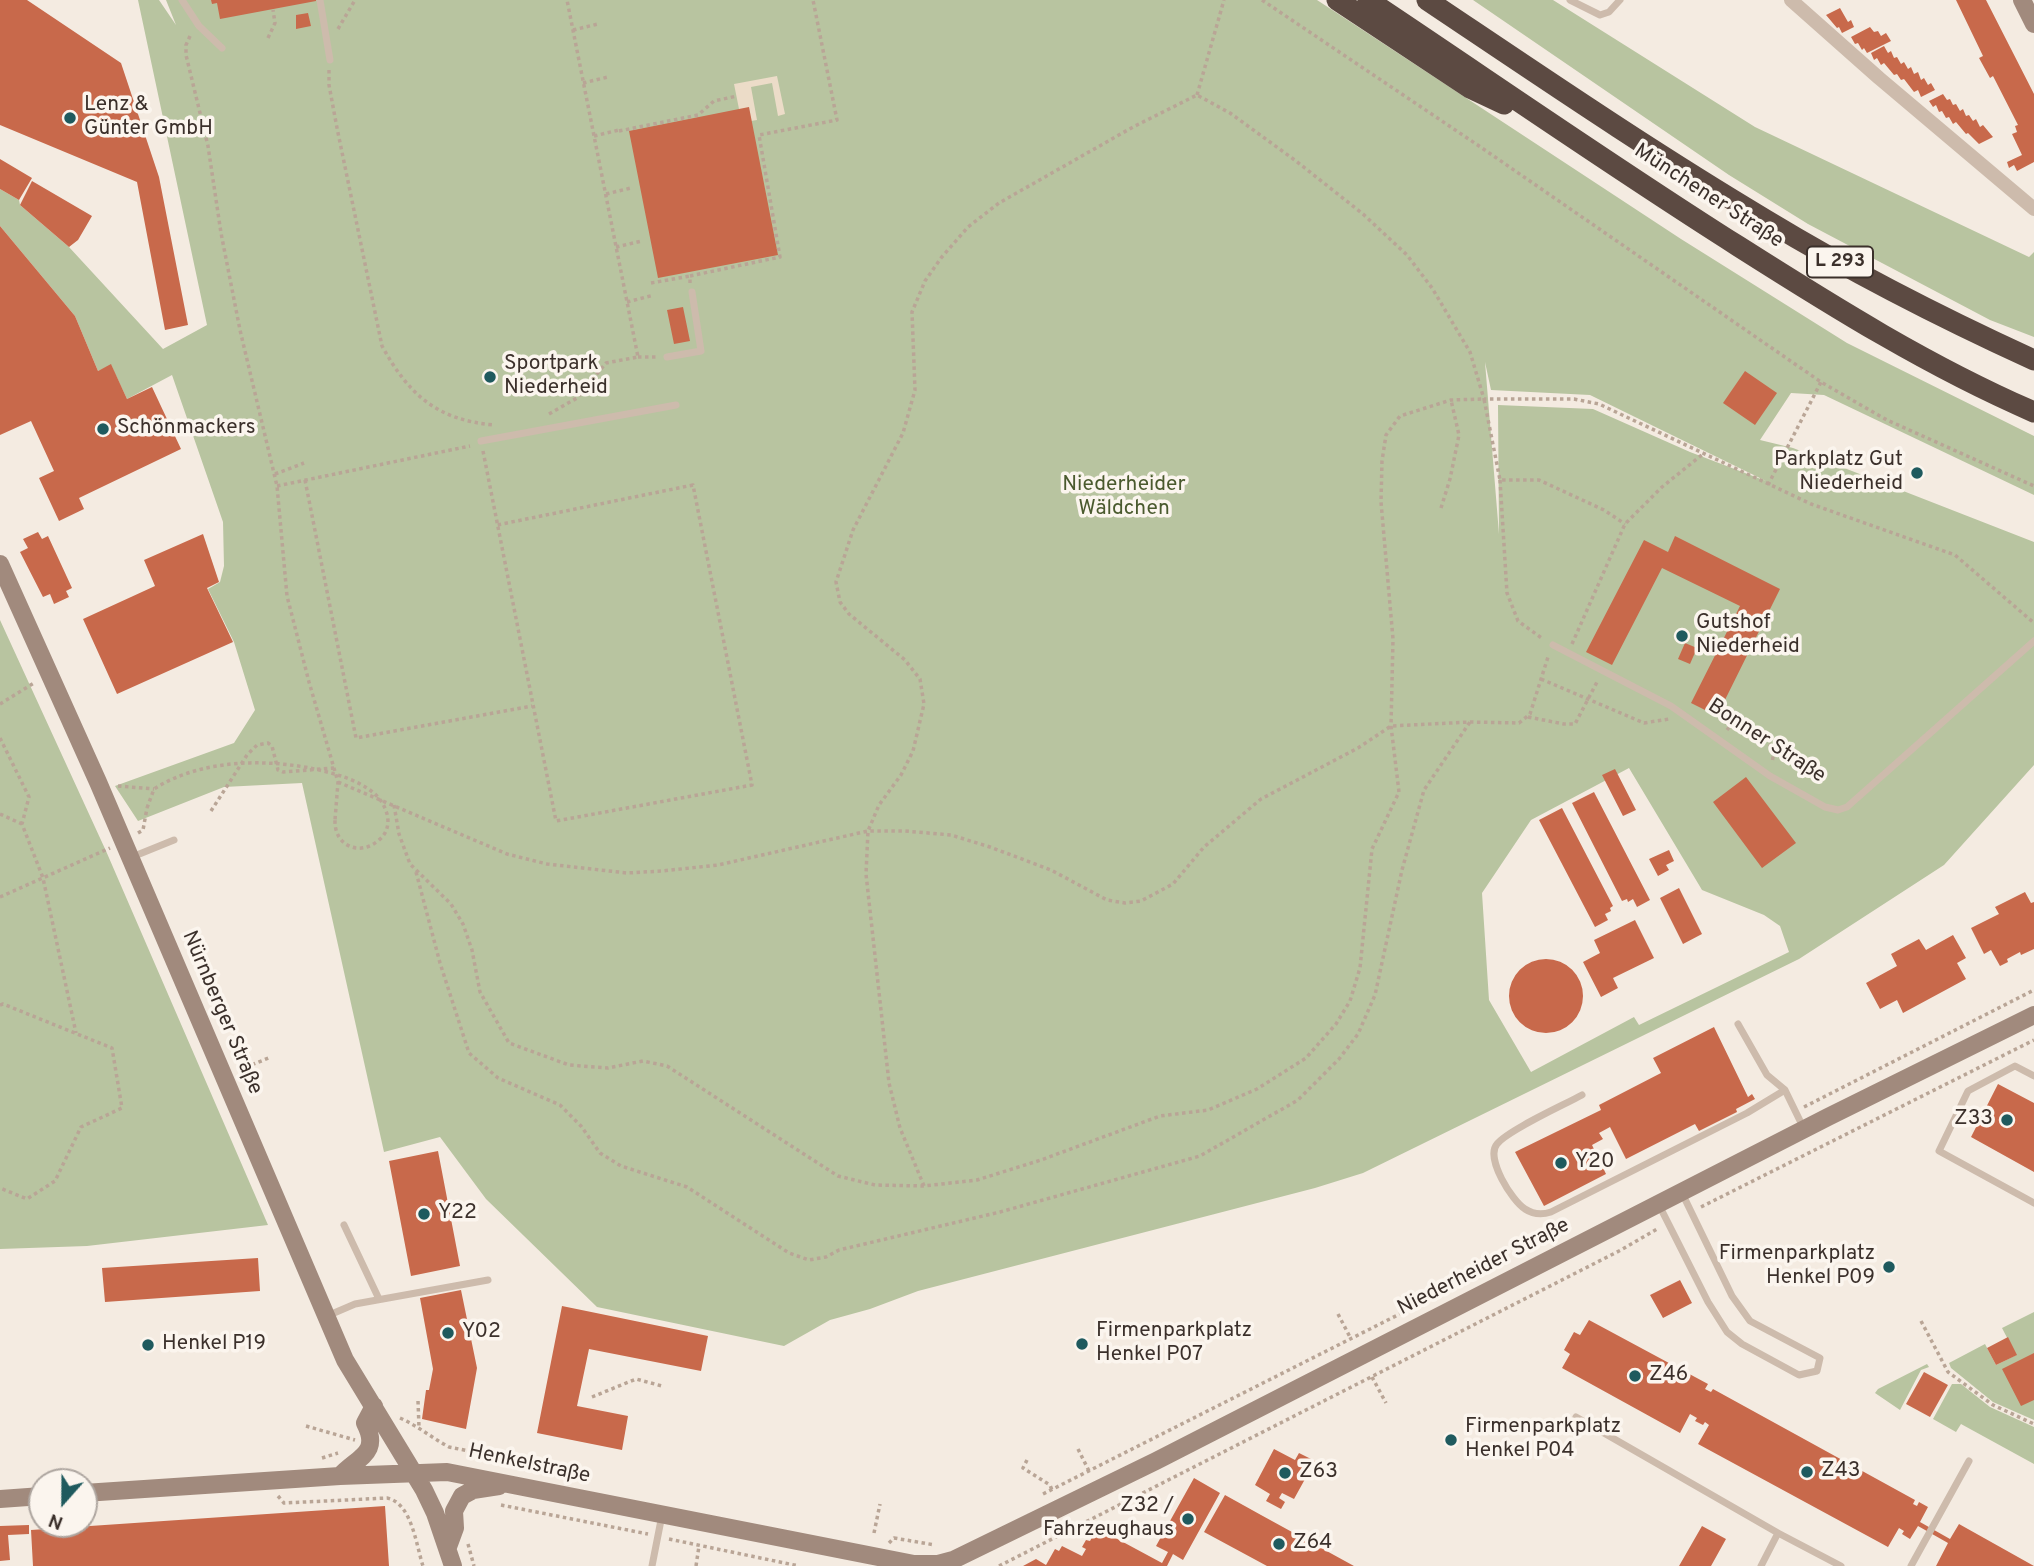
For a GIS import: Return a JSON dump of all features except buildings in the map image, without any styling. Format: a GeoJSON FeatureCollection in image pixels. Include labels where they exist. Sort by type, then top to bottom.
{"type":"FeatureCollection","features":[{"type":"Feature","properties":{"kind":"highway"},"geometry":{"type":"LineString","coordinates":[[1337,0],[1470,88],[1510,107],[1549,121]]}},
{"type":"Feature","properties":{"kind":"highway","name":"Münchener Straße"},"geometry":{"type":"LineString","coordinates":[[1368,0],[1691,216],[1836,309],[1933,363],[2034,412]]}},
{"type":"Feature","properties":{"kind":"highway","name":"Münchener Straße"},"geometry":{"type":"LineString","coordinates":[[1427,0],[1653,151],[1767,221],[1930,310],[2034,360]]}},
{"type":"Feature","properties":{"kind":"street"},"geometry":{"type":"LineString","coordinates":[[1791,0],[2034,209]]}},
{"type":"Feature","properties":{"kind":"street"},"geometry":{"type":"LineString","coordinates":[[2022,0],[2034,24]]}},
{"type":"Feature","properties":{"kind":"street","name":"Nürnberger Straße"},"geometry":{"type":"LineString","coordinates":[[0,564],[98,782],[345,1360],[414,1472],[435,1513],[453,1566]]}},
{"type":"Feature","properties":{"kind":"street","name":"Niederheider Straße"},"geometry":{"type":"LineString","coordinates":[[950,1557],[1156,1461],[2034,1015]]}},
{"type":"Feature","properties":{"kind":"street"},"geometry":{"type":"LineString","coordinates":[[340,1476],[367,1453],[371,1439],[365,1423],[374,1406]]}},
{"type":"Feature","properties":{"kind":"street","name":"Henkelstraße"},"geometry":{"type":"LineString","coordinates":[[98,1492],[340,1476],[447,1472],[866,1560],[926,1565],[950,1557]]}},
{"type":"Feature","properties":{"kind":"street"},"geometry":{"type":"LineString","coordinates":[[448,1547],[455,1528],[454,1511],[462,1496],[473,1490],[494,1488],[505,1483]]}},
{"type":"Feature","properties":{"kind":"street"},"geometry":{"type":"LineString","coordinates":[[0,1499],[28,1497]]}},
{"type":"Feature","properties":{"kind":"lane"},"geometry":{"type":"LineString","coordinates":[[182,0],[199,26],[222,48]]}},
{"type":"Feature","properties":{"kind":"lane"},"geometry":{"type":"LineString","coordinates":[[320,0],[330,60]]}},
{"type":"Feature","properties":{"kind":"lane"},"geometry":{"type":"LineString","coordinates":[[1570,0],[1600,15],[1609,12],[1620,0]]}},
{"type":"Feature","properties":{"kind":"lane"},"geometry":{"type":"LineString","coordinates":[[667,357],[701,351],[692,292]]}},
{"type":"Feature","properties":{"kind":"lane"},"geometry":{"type":"LineString","coordinates":[[481,441],[676,405]]}},
{"type":"Feature","properties":{"kind":"lane","name":"Bonner Straße"},"geometry":{"type":"LineString","coordinates":[[1553,645],[1671,706],[1770,776],[1825,807],[1838,810],[1847,807],[2034,641]]}},
{"type":"Feature","properties":{"kind":"lane"},"geometry":{"type":"LineString","coordinates":[[126,850],[174,840]]}},
{"type":"Feature","properties":{"kind":"lane"},"geometry":{"type":"LineString","coordinates":[[1738,1024],[1767,1075],[1785,1090],[1804,1130]]}},
{"type":"Feature","properties":{"kind":"lane"},"geometry":{"type":"LineString","coordinates":[[2034,1076],[2015,1066],[1968,1091],[1939,1151],[2034,1203]]}},
{"type":"Feature","properties":{"kind":"lane"},"geometry":{"type":"LineString","coordinates":[[1582,1095],[1497,1143],[1494,1161],[1511,1197],[1526,1210],[1540,1215],[1551,1212],[1746,1113],[1785,1090]]}},
{"type":"Feature","properties":{"kind":"lane"},"geometry":{"type":"LineString","coordinates":[[1658,1204],[1708,1302],[1727,1332],[1742,1344],[1799,1375],[1817,1371],[1820,1358],[1750,1321],[1732,1296],[1681,1192]]}},
{"type":"Feature","properties":{"kind":"lane"},"geometry":{"type":"LineString","coordinates":[[344,1225],[379,1298]]}},
{"type":"Feature","properties":{"kind":"lane"},"geometry":{"type":"LineString","coordinates":[[327,1316],[355,1304],[379,1298],[488,1280]]}},
{"type":"Feature","properties":{"kind":"lane"},"geometry":{"type":"LineString","coordinates":[[1576,1417],[1778,1533],[1841,1566]]}},
{"type":"Feature","properties":{"kind":"lane"},"geometry":{"type":"LineString","coordinates":[[1911,1566],[1969,1461]]}},
{"type":"Feature","properties":{"kind":"lane"},"geometry":{"type":"LineString","coordinates":[[652,1566],[662,1516]]}},
{"type":"Feature","properties":{"kind":"lane"},"geometry":{"type":"LineString","coordinates":[[1761,1566],[1778,1533]]}},
{"type":"Feature","properties":{"kind":"path"},"geometry":{"type":"LineString","coordinates":[[355,0],[336,34],[330,60],[329,85],[382,346],[396,370],[425,402],[451,417],[474,424],[499,426]]}},
{"type":"Feature","properties":{"kind":"path"},"geometry":{"type":"LineString","coordinates":[[567,0],[638,357]]}},
{"type":"Feature","properties":{"kind":"path"},"geometry":{"type":"LineString","coordinates":[[651,283],[780,257],[759,135],[837,120],[813,0]]}},
{"type":"Feature","properties":{"kind":"path"},"geometry":{"type":"LineString","coordinates":[[924,1186],[900,1128],[890,1083],[866,874],[868,831],[879,805],[901,775],[913,751],[924,704],[920,678],[905,660],[849,614],[840,602],[836,582],[853,530],[903,433],[915,390],[912,312],[925,281],[968,227],[999,203],[1197,94],[1224,0]]}},
{"type":"Feature","properties":{"kind":"path"},"geometry":{"type":"LineString","coordinates":[[1262,0],[1821,382],[1887,420],[2034,486]]}},
{"type":"Feature","properties":{"kind":"path"},"geometry":{"type":"LineString","coordinates":[[268,38],[275,23],[273,10]]}},
{"type":"Feature","properties":{"kind":"path"},"geometry":{"type":"LineString","coordinates":[[573,30],[598,24]]}},
{"type":"Feature","properties":{"kind":"path"},"geometry":{"type":"LineString","coordinates":[[98,782],[111,786],[155,789],[176,778],[223,766],[251,763],[294,764],[332,773],[360,783],[377,796],[387,813],[385,834],[378,842],[366,847],[351,846],[337,836],[335,820],[338,782],[334,768],[309,682],[287,596],[275,474],[240,330],[220,233],[208,146],[186,55],[188,38],[199,26]]}},
{"type":"Feature","properties":{"kind":"path"},"geometry":{"type":"LineString","coordinates":[[583,83],[608,77]]}},
{"type":"Feature","properties":{"kind":"path"},"geometry":{"type":"LineString","coordinates":[[338,782],[507,854],[547,864],[627,873],[718,865],[868,831],[905,831],[951,835],[1051,870],[1108,900],[1125,904],[1141,901],[1172,884],[1204,847],[1261,799],[1358,748],[1391,726],[1470,722],[1520,723],[1528,717],[1553,645],[1532,634],[1518,621],[1507,593],[1500,480],[1484,399],[1470,352],[1432,288],[1407,255],[1363,214],[1296,161],[1230,113],[1197,94]]}},
{"type":"Feature","properties":{"kind":"path"},"geometry":{"type":"LineString","coordinates":[[594,136],[698,115],[714,101],[737,96]]}},
{"type":"Feature","properties":{"kind":"path"},"geometry":{"type":"LineString","coordinates":[[606,194],[631,188]]}},
{"type":"Feature","properties":{"kind":"path"},"geometry":{"type":"LineString","coordinates":[[616,247],[642,241]]}},
{"type":"Feature","properties":{"kind":"path"},"geometry":{"type":"LineString","coordinates":[[690,276],[692,292]]}},
{"type":"Feature","properties":{"kind":"path"},"geometry":{"type":"LineString","coordinates":[[627,302],[653,295]]}},
{"type":"Feature","properties":{"kind":"path"},"geometry":{"type":"LineString","coordinates":[[541,418],[577,398],[606,363],[638,357],[667,357]]}},
{"type":"Feature","properties":{"kind":"path"},"geometry":{"type":"LineString","coordinates":[[1768,485],[1821,382]]}},
{"type":"Feature","properties":{"kind":"path"},"geometry":{"type":"LineString","coordinates":[[394,805],[399,834],[411,864],[451,904],[463,924],[472,950],[480,992],[509,1042],[569,1065],[608,1068],[643,1060],[667,1066],[838,1176],[875,1185],[924,1186],[977,1180],[1041,1160],[1160,1116],[1208,1110],[1257,1089],[1307,1058],[1336,1024],[1350,1001],[1360,968],[1372,849],[1399,792],[1391,726],[1393,639],[1381,502],[1386,435],[1400,416],[1451,400],[1574,399],[1599,404],[1811,504],[1955,555],[2034,623]]}},
{"type":"Feature","properties":{"kind":"path"},"geometry":{"type":"LineString","coordinates":[[1441,508],[1459,435],[1451,400]]}},
{"type":"Feature","properties":{"kind":"path"},"geometry":{"type":"LineString","coordinates":[[277,486],[482,443],[497,525],[556,821],[752,785],[693,485],[497,525]]}},
{"type":"Feature","properties":{"kind":"path"},"geometry":{"type":"LineString","coordinates":[[1568,652],[1625,524],[1662,487],[1703,454]]}},
{"type":"Feature","properties":{"kind":"path"},"geometry":{"type":"LineString","coordinates":[[275,474],[304,463]]}},
{"type":"Feature","properties":{"kind":"path"},"geometry":{"type":"LineString","coordinates":[[305,480],[356,738],[533,706]]}},
{"type":"Feature","properties":{"kind":"path"},"geometry":{"type":"LineString","coordinates":[[1500,480],[1539,480],[1604,510],[1625,524]]}},
{"type":"Feature","properties":{"kind":"path"},"geometry":{"type":"LineString","coordinates":[[1528,717],[1575,724],[1603,671]]}},
{"type":"Feature","properties":{"kind":"path"},"geometry":{"type":"LineString","coordinates":[[1541,679],[1644,723],[1664,722],[1682,714]]}},
{"type":"Feature","properties":{"kind":"path"},"geometry":{"type":"LineString","coordinates":[[0,704],[30,685]]}},
{"type":"Feature","properties":{"kind":"path"},"geometry":{"type":"LineString","coordinates":[[416,870],[440,963],[469,1053],[498,1078],[560,1105],[581,1126],[600,1153],[621,1166],[687,1187],[789,1253],[809,1260],[825,1257],[839,1250],[1093,1188],[1200,1156],[1298,1100],[1339,1059],[1358,1034],[1375,995],[1402,870],[1424,790],[1470,722]]}},
{"type":"Feature","properties":{"kind":"path"},"geometry":{"type":"LineString","coordinates":[[1720,741],[1731,725],[1771,746],[1774,751],[1770,776]]}},
{"type":"Feature","properties":{"kind":"path"},"geometry":{"type":"LineString","coordinates":[[0,738],[29,797],[22,824],[43,878],[76,1033]]}},
{"type":"Feature","properties":{"kind":"path"},"geometry":{"type":"LineString","coordinates":[[211,811],[247,755],[257,745],[268,743],[271,746],[278,770],[283,772],[334,768]]}},
{"type":"Feature","properties":{"kind":"path"},"geometry":{"type":"LineString","coordinates":[[0,897],[43,878],[126,850],[144,830],[147,808],[155,789]]}},
{"type":"Feature","properties":{"kind":"path"},"geometry":{"type":"LineString","coordinates":[[0,814],[22,824]]}},
{"type":"Feature","properties":{"kind":"path"},"geometry":{"type":"LineString","coordinates":[[1795,1112],[2034,990]]}},
{"type":"Feature","properties":{"kind":"path"},"geometry":{"type":"LineString","coordinates":[[0,1005],[112,1048],[122,1108],[81,1127],[55,1181],[26,1199],[0,1188]]}},
{"type":"Feature","properties":{"kind":"path"},"geometry":{"type":"LineString","coordinates":[[1691,1211],[1715,1202],[2034,1040]]}},
{"type":"Feature","properties":{"kind":"path"},"geometry":{"type":"LineString","coordinates":[[224,1076],[271,1057]]}},
{"type":"Feature","properties":{"kind":"path"},"geometry":{"type":"LineString","coordinates":[[999,1566],[1621,1250],[1668,1222]]}},
{"type":"Feature","properties":{"kind":"path"},"geometry":{"type":"LineString","coordinates":[[1616,1242],[1621,1250]]}},
{"type":"Feature","properties":{"kind":"path"},"geometry":{"type":"LineString","coordinates":[[1040,1496],[1486,1270]]}},
{"type":"Feature","properties":{"kind":"path"},"geometry":{"type":"LineString","coordinates":[[1338,1314],[1351,1339]]}},
{"type":"Feature","properties":{"kind":"path"},"geometry":{"type":"LineString","coordinates":[[1921,1321],[1948,1372],[1993,1405],[2034,1424]]}},
{"type":"Feature","properties":{"kind":"path"},"geometry":{"type":"LineString","coordinates":[[1372,1377],[1386,1403]]}},
{"type":"Feature","properties":{"kind":"path"},"geometry":{"type":"LineString","coordinates":[[592,1397],[636,1378],[662,1386]]}},
{"type":"Feature","properties":{"kind":"path"},"geometry":{"type":"LineString","coordinates":[[418,1401],[419,1427],[433,1439],[449,1447],[585,1475]]}},
{"type":"Feature","properties":{"kind":"path"},"geometry":{"type":"LineString","coordinates":[[306,1426],[351,1439],[347,1447]]}},
{"type":"Feature","properties":{"kind":"path"},"geometry":{"type":"LineString","coordinates":[[448,1454],[449,1447]]}},
{"type":"Feature","properties":{"kind":"path"},"geometry":{"type":"LineString","coordinates":[[483,1454],[484,1448]]}},
{"type":"Feature","properties":{"kind":"path"},"geometry":{"type":"LineString","coordinates":[[1078,1449],[1089,1471]]}},
{"type":"Feature","properties":{"kind":"path"},"geometry":{"type":"LineString","coordinates":[[313,1459],[340,1452]]}},
{"type":"Feature","properties":{"kind":"path"},"geometry":{"type":"LineString","coordinates":[[468,1459],[483,1454]]}},
{"type":"Feature","properties":{"kind":"path"},"geometry":{"type":"LineString","coordinates":[[1027,1460],[1023,1468],[1050,1485],[1052,1490]]}},
{"type":"Feature","properties":{"kind":"path"},"geometry":{"type":"LineString","coordinates":[[386,1492],[387,1499]]}},
{"type":"Feature","properties":{"kind":"path"},"geometry":{"type":"LineString","coordinates":[[284,1503],[396,1500],[411,1526],[423,1566]]}},
{"type":"Feature","properties":{"kind":"path"},"geometry":{"type":"LineString","coordinates":[[495,1504],[638,1531]]}},
{"type":"Feature","properties":{"kind":"path"},"geometry":{"type":"LineString","coordinates":[[874,1533],[880,1504]]}},
{"type":"Feature","properties":{"kind":"path"},"geometry":{"type":"LineString","coordinates":[[894,1538],[935,1545],[950,1557]]}},
{"type":"Feature","properties":{"kind":"path"},"geometry":{"type":"LineString","coordinates":[[706,1548],[707,1540]]}},
{"type":"Feature","properties":{"kind":"path"},"geometry":{"type":"LineString","coordinates":[[696,1566],[699,1546],[799,1566]]}},
{"type":"Feature","properties":{"kind":"path"},"geometry":{"type":"LineString","coordinates":[[751,1557],[752,1549]]}},
{"type":"Feature","properties":{"kind":"green space","name":"Niederheider Wäldchen"},"geometry":{"type":"Polygon","coordinates":[[[138,0],[159,0],[176,25],[166,0],[1317,0],[1681,239],[1847,343],[2034,436],[2034,495],[1824,395],[1791,393],[1760,440],[1793,448],[2034,542],[2034,765],[1944,865],[1799,959],[1363,1173],[1315,1188],[918,1291],[830,1320],[784,1346],[597,1307],[486,1199],[440,1137],[384,1152],[302,783],[224,787],[138,821],[115,786],[234,743],[255,710],[234,642],[208,589],[220,582],[224,566],[223,522],[172,375],[127,399],[111,365],[98,371],[75,316],[0,226],[0,189],[19,200],[20,205],[69,247],[163,349],[207,325],[138,0]],[[1485,362],[1499,534],[1498,405],[1593,409],[1690,452],[1766,481],[1590,395],[1491,390],[1485,362]],[[1629,768],[1531,820],[1482,893],[1489,1000],[1531,1072],[1634,1017],[1639,1025],[1789,952],[1780,926],[1764,915],[1702,890],[1629,768]]]}},
{"type":"Feature","properties":{"kind":"green space"},"geometry":{"type":"Polygon","coordinates":[[[1473,0],[1553,0],[1755,127],[2029,257],[2034,252],[2034,337],[1990,320],[1808,224],[1729,175],[1473,0]]]}},
{"type":"Feature","properties":{"kind":"green space"},"geometry":{"type":"Polygon","coordinates":[[[0,620],[106,851],[268,1225],[87,1246],[0,1249],[0,620]]]}},
{"type":"Feature","properties":{"kind":"green space"},"geometry":{"type":"Polygon","coordinates":[[[2034,1312],[2034,1420],[1993,1402],[1951,1368],[1949,1363],[1985,1344],[1996,1365],[2016,1355],[2002,1328],[2034,1312]]]}},
{"type":"Feature","properties":{"kind":"green space"},"geometry":{"type":"Polygon","coordinates":[[[1927,1364],[1929,1367],[1921,1370],[1900,1410],[1875,1393],[1878,1389],[1927,1364]]]}},
{"type":"Feature","properties":{"kind":"green space"},"geometry":{"type":"Polygon","coordinates":[[[1952,1384],[1961,1384],[1990,1407],[2034,1427],[2034,1464],[1961,1424],[1956,1432],[1933,1419],[1952,1384]]]}},
{"type":"Feature","properties":{"kind":"shaded area"},"geometry":{"type":"Polygon","coordinates":[[[777,76],[785,114],[778,116],[772,83],[751,87],[757,120],[751,121],[739,109],[734,84],[777,76]]]}},
{"type":"Feature","properties":{"kind":"place","name":"Lenz & Günter GmbH"},"geometry":{"type":"Point","coordinates":[70,118]}},
{"type":"Feature","properties":{"kind":"place","name":"Sportpark Niederheid"},"geometry":{"type":"Point","coordinates":[490,377]}},
{"type":"Feature","properties":{"kind":"place","name":"Schönmackers"},"geometry":{"type":"Point","coordinates":[103,429]}},
{"type":"Feature","properties":{"kind":"place","name":"Parkplatz Gut Niederheid"},"geometry":{"type":"Point","coordinates":[1917,473]}},
{"type":"Feature","properties":{"kind":"place","name":"Gutshof Niederheid"},"geometry":{"type":"Point","coordinates":[1682,636]}},
{"type":"Feature","properties":{"kind":"place","name":"Z33"},"geometry":{"type":"Point","coordinates":[2007,1120]}},
{"type":"Feature","properties":{"kind":"place","name":"Y20"},"geometry":{"type":"Point","coordinates":[1561,1163]}},
{"type":"Feature","properties":{"kind":"place","name":"Y22"},"geometry":{"type":"Point","coordinates":[424,1214]}},
{"type":"Feature","properties":{"kind":"place","name":"Firmenparkplatz Henkel P09"},"geometry":{"type":"Point","coordinates":[1889,1267]}},
{"type":"Feature","properties":{"kind":"place","name":"Y02"},"geometry":{"type":"Point","coordinates":[448,1333]}},
{"type":"Feature","properties":{"kind":"place","name":"Firmenparkplatz Henkel P07"},"geometry":{"type":"Point","coordinates":[1082,1344]}},
{"type":"Feature","properties":{"kind":"place","name":"Henkel P19"},"geometry":{"type":"Point","coordinates":[148,1345]}},
{"type":"Feature","properties":{"kind":"place","name":"Z46"},"geometry":{"type":"Point","coordinates":[1635,1376]}},
{"type":"Feature","properties":{"kind":"place","name":"Firmenparkplatz Henkel P04"},"geometry":{"type":"Point","coordinates":[1451,1440]}},
{"type":"Feature","properties":{"kind":"place","name":"Z43"},"geometry":{"type":"Point","coordinates":[1807,1472]}},
{"type":"Feature","properties":{"kind":"place","name":"Z63"},"geometry":{"type":"Point","coordinates":[1285,1473]}},
{"type":"Feature","properties":{"kind":"place","name":"Z32 / Fahrzeughaus"},"geometry":{"type":"Point","coordinates":[1188,1519]}},
{"type":"Feature","properties":{"kind":"place","name":"Z64"},"geometry":{"type":"Point","coordinates":[1279,1544]}}]}
